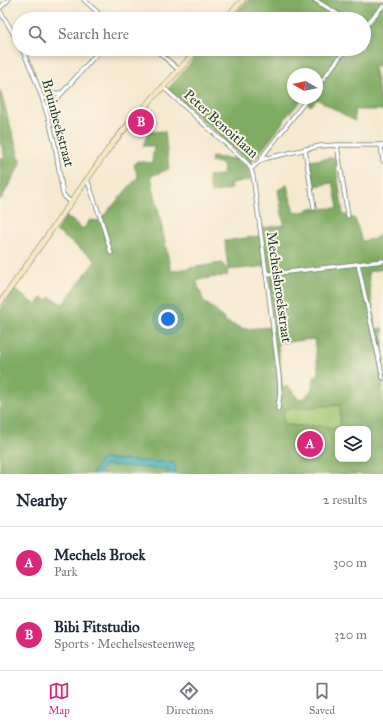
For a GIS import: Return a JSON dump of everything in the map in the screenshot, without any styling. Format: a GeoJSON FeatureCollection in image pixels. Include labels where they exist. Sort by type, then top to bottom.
{"type":"FeatureCollection","features":[{"type":"Feature","properties":{"kind":"street"},"geometry":{"type":"LineString","coordinates":[[0,8],[8,0]]}},
{"type":"Feature","properties":{"kind":"street"},"geometry":{"type":"LineString","coordinates":[[84,0],[97,12]]}},
{"type":"Feature","properties":{"kind":"street"},"geometry":{"type":"LineString","coordinates":[[232,12],[243,0]]}},
{"type":"Feature","properties":{"kind":"street"},"geometry":{"type":"LineString","coordinates":[[315,0],[335,12]]}},
{"type":"Feature","properties":{"kind":"street"},"geometry":{"type":"LineString","coordinates":[[371,19],[383,6]]}},
{"type":"Feature","properties":{"kind":"street"},"geometry":{"type":"LineString","coordinates":[[0,11],[12,31]]}},
{"type":"Feature","properties":{"kind":"street","name":"Bruinbeekstraat"},"geometry":{"type":"LineString","coordinates":[[26,56],[32,68],[46,108],[55,144],[63,194],[71,202]]}},
{"type":"Feature","properties":{"kind":"street"},"geometry":{"type":"LineString","coordinates":[[46,108],[54,102],[95,56]]}},
{"type":"Feature","properties":{"kind":"street"},"geometry":{"type":"LineString","coordinates":[[163,56],[179,70]]}},
{"type":"Feature","properties":{"kind":"street"},"geometry":{"type":"LineString","coordinates":[[0,304],[112,144],[192,56]]}},
{"type":"Feature","properties":{"kind":"street"},"geometry":{"type":"LineString","coordinates":[[323,79],[341,56]]}},
{"type":"Feature","properties":{"kind":"street","name":"Peter Benoitlaan"},"geometry":{"type":"LineString","coordinates":[[163,87],[251,169],[261,160],[320,146],[382,145]]}},
{"type":"Feature","properties":{"kind":"street"},"geometry":{"type":"LineString","coordinates":[[43,99],[61,93]]}},
{"type":"Feature","properties":{"kind":"street"},"geometry":{"type":"LineString","coordinates":[[261,160],[303,104]]}},
{"type":"Feature","properties":{"kind":"street"},"geometry":{"type":"LineString","coordinates":[[337,145],[348,216]]}},
{"type":"Feature","properties":{"kind":"street"},"geometry":{"type":"LineString","coordinates":[[382,145],[383,161]]}},
{"type":"Feature","properties":{"kind":"street"},"geometry":{"type":"LineString","coordinates":[[305,149],[314,208]]}},
{"type":"Feature","properties":{"kind":"street","name":"Mechelsbroekstraat"},"geometry":{"type":"LineString","coordinates":[[251,169],[280,376],[278,409]]}},
{"type":"Feature","properties":{"kind":"street"},"geometry":{"type":"LineString","coordinates":[[87,179],[111,253]]}},
{"type":"Feature","properties":{"kind":"street"},"geometry":{"type":"LineString","coordinates":[[266,272],[270,274],[383,261]]}},
{"type":"Feature","properties":{"kind":"street"},"geometry":{"type":"LineString","coordinates":[[358,264],[383,378]]}},
{"type":"Feature","properties":{"kind":"green space"},"geometry":{"type":"Polygon","coordinates":[[[248,0],[383,0],[383,65],[374,67],[383,110],[354,110],[355,121],[323,102],[323,68],[287,68],[287,104],[298,104],[287,116],[251,164],[168,89],[196,56],[371,56],[371,12],[237,12],[248,0]]]}},
{"type":"Feature","properties":{"kind":"green space"},"geometry":{"type":"Polygon","coordinates":[[[0,90],[21,163],[0,201],[0,157],[5,158],[0,141],[0,90]]]}},
{"type":"Feature","properties":{"kind":"green space"},"geometry":{"type":"Polygon","coordinates":[[[165,131],[169,169],[151,176],[171,271],[222,263],[227,270],[228,275],[196,280],[204,302],[214,309],[227,322],[243,329],[274,327],[268,266],[228,270],[225,241],[259,236],[262,234],[262,228],[284,225],[278,190],[287,185],[294,213],[307,211],[308,209],[338,208],[333,183],[314,186],[310,161],[335,157],[343,214],[355,219],[362,241],[374,239],[382,232],[383,218],[383,269],[368,272],[375,329],[383,328],[383,474],[174,474],[176,466],[174,463],[104,459],[99,462],[92,474],[0,474],[0,381],[3,375],[0,373],[0,359],[2,356],[0,350],[0,311],[14,289],[36,305],[43,297],[47,301],[50,297],[63,304],[96,260],[56,231],[66,216],[83,229],[90,220],[99,221],[138,177],[134,165],[137,161],[152,163],[154,146],[143,146],[148,132],[165,131]],[[314,339],[278,343],[282,387],[289,387],[298,399],[305,398],[311,390],[314,377],[319,377],[314,339]]]}},
{"type":"Feature","properties":{"kind":"green space"},"geometry":{"type":"Polygon","coordinates":[[[212,157],[236,159],[248,168],[250,180],[231,183],[232,189],[211,193],[208,176],[223,175],[224,166],[219,163],[211,162],[212,157]]]}},
{"type":"Feature","properties":{"kind":"green space"},"geometry":{"type":"Polygon","coordinates":[[[383,401],[383,474],[280,474],[283,409],[383,401]]]}},
{"type":"Feature","properties":{"kind":"green space"},"geometry":{"type":"Polygon","coordinates":[[[104,465],[168,469],[167,474],[99,474],[104,465]]]}},
{"type":"Feature","properties":{"kind":"water"},"geometry":{"type":"Polygon","coordinates":[[[103,459],[164,462],[174,463],[176,466],[174,474],[167,474],[168,469],[104,465],[99,474],[92,474],[99,462],[103,459]]]}},
{"type":"Feature","properties":{"kind":"place","name":"Bibi Fitstudio"},"geometry":{"type":"Point","coordinates":[141,122]}},
{"type":"Feature","properties":{"kind":"place","name":"Mechels Broek"},"geometry":{"type":"Point","coordinates":[310,444]}}]}
